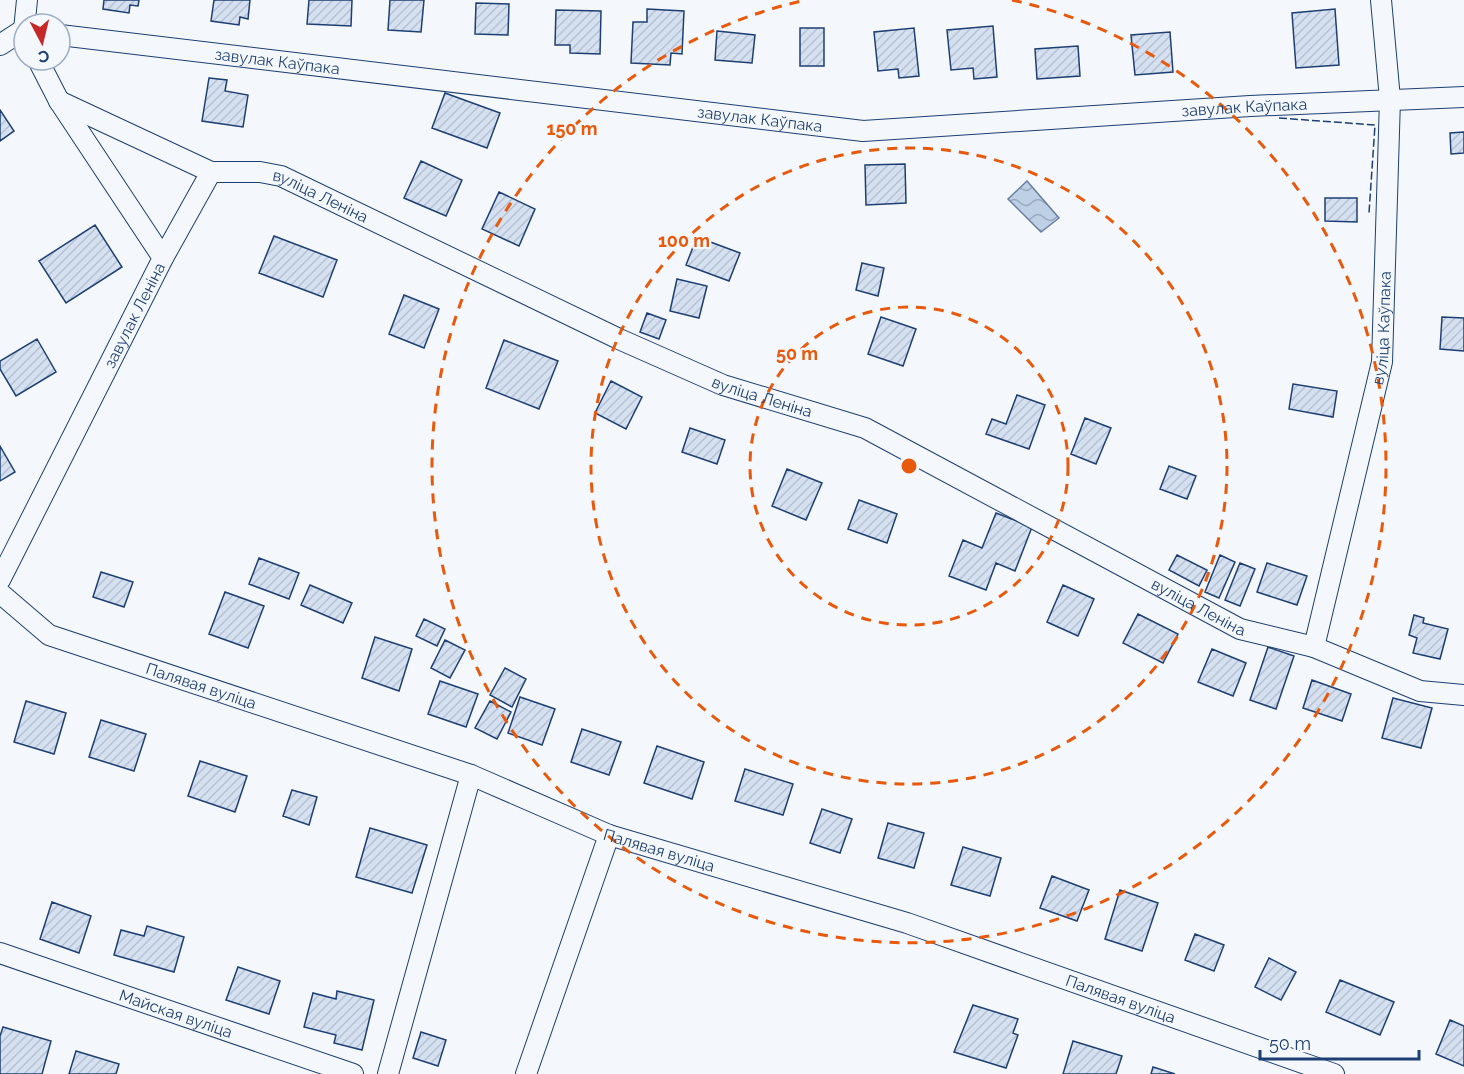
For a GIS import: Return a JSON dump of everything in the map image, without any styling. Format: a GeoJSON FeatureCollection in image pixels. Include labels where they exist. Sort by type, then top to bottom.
{"type":"FeatureCollection","features":[{"type":"Feature","properties":{"kind":"street","name":"вуліца Каўпака"},"geometry":{"type":"LineString","coordinates":[[1314,647],[1383,363],[1390,99],[1381,0]]}},
{"type":"Feature","properties":{"kind":"street","name":"завулак Каўпака"},"geometry":{"type":"LineString","coordinates":[[72,36],[863,131],[1390,99],[1464,97]]}},
{"type":"Feature","properties":{"kind":"street","name":"завулак Леніна"},"geometry":{"type":"LineString","coordinates":[[0,580],[163,258],[59,101],[44,72]]}},
{"type":"Feature","properties":{"kind":"street","name":"вуліца Леніна"},"geometry":{"type":"LineString","coordinates":[[59,101],[211,172],[260,172],[281,176],[619,339],[723,385],[865,428],[1240,629],[1314,647],[1419,691],[1464,695]]}},
{"type":"Feature","properties":{"kind":"street"},"geometry":{"type":"LineString","coordinates":[[163,258],[211,172]]}},
{"type":"Feature","properties":{"kind":"street","name":"Палявая вуліца"},"geometry":{"type":"LineString","coordinates":[[0,593],[49,635],[471,775],[609,835],[908,922],[1334,1074]]}},
{"type":"Feature","properties":{"kind":"street"},"geometry":{"type":"LineString","coordinates":[[388,1074],[471,775]]}},
{"type":"Feature","properties":{"kind":"street"},"geometry":{"type":"LineString","coordinates":[[526,1074],[609,835]]}},
{"type":"Feature","properties":{"kind":"street","name":"Майская вуліца"},"geometry":{"type":"LineString","coordinates":[[0,953],[353,1074]]}},
{"type":"Feature","properties":{"kind":"water"},"geometry":{"type":"Polygon","coordinates":[[[1027,181],[1059,218],[1041,232],[1008,199],[1027,181]]]}},
{"type":"Feature","properties":{"kind":"building"},"geometry":{"type":"Polygon","coordinates":[[[104,0],[139,0],[138,6],[130,5],[129,13],[103,9],[104,0]]]}},
{"type":"Feature","properties":{"kind":"building"},"geometry":{"type":"Polygon","coordinates":[[[214,0],[250,0],[248,19],[240,17],[239,25],[211,21],[214,0]]]}},
{"type":"Feature","properties":{"kind":"building"},"geometry":{"type":"Polygon","coordinates":[[[309,0],[352,0],[351,26],[307,24],[309,0]]]}},
{"type":"Feature","properties":{"kind":"building"},"geometry":{"type":"Polygon","coordinates":[[[390,0],[424,0],[421,32],[388,30],[390,0]]]}},
{"type":"Feature","properties":{"kind":"building"},"geometry":{"type":"Polygon","coordinates":[[[476,3],[509,4],[508,35],[475,34],[476,3]]]}},
{"type":"Feature","properties":{"kind":"building"},"geometry":{"type":"Polygon","coordinates":[[[647,9],[684,11],[682,54],[671,53],[670,65],[631,63],[633,22],[647,22],[647,9]]]}},
{"type":"Feature","properties":{"kind":"building"},"geometry":{"type":"Polygon","coordinates":[[[1335,9],[1339,65],[1296,68],[1292,13],[1335,9]]]}},
{"type":"Feature","properties":{"kind":"building"},"geometry":{"type":"Polygon","coordinates":[[[556,10],[601,11],[600,54],[570,53],[570,45],[555,45],[556,10]]]}},
{"type":"Feature","properties":{"kind":"building"},"geometry":{"type":"Polygon","coordinates":[[[993,26],[997,77],[974,79],[973,68],[951,70],[947,30],[993,26]]]}},
{"type":"Feature","properties":{"kind":"building"},"geometry":{"type":"Polygon","coordinates":[[[800,28],[824,28],[824,66],[800,66],[800,28]]]}},
{"type":"Feature","properties":{"kind":"building"},"geometry":{"type":"Polygon","coordinates":[[[914,28],[919,76],[899,78],[898,69],[878,71],[874,32],[914,28]]]}},
{"type":"Feature","properties":{"kind":"building"},"geometry":{"type":"Polygon","coordinates":[[[717,31],[755,35],[752,63],[715,60],[717,31]]]}},
{"type":"Feature","properties":{"kind":"building"},"geometry":{"type":"Polygon","coordinates":[[[1170,32],[1173,72],[1135,75],[1131,35],[1170,32]]]}},
{"type":"Feature","properties":{"kind":"building"},"geometry":{"type":"Polygon","coordinates":[[[1078,46],[1080,76],[1037,79],[1035,49],[1078,46]]]}},
{"type":"Feature","properties":{"kind":"building"},"geometry":{"type":"Polygon","coordinates":[[[209,78],[227,80],[225,91],[248,95],[243,127],[202,121],[209,78]]]}},
{"type":"Feature","properties":{"kind":"building"},"geometry":{"type":"Polygon","coordinates":[[[445,93],[500,113],[487,148],[432,128],[445,93]]]}},
{"type":"Feature","properties":{"kind":"building"},"geometry":{"type":"Polygon","coordinates":[[[0,110],[14,131],[0,141],[0,110]]]}},
{"type":"Feature","properties":{"kind":"building"},"geometry":{"type":"Polygon","coordinates":[[[1464,132],[1464,153],[1451,154],[1450,133],[1464,132]]]}},
{"type":"Feature","properties":{"kind":"building"},"geometry":{"type":"Polygon","coordinates":[[[421,161],[462,180],[446,216],[404,198],[421,161]]]}},
{"type":"Feature","properties":{"kind":"building"},"geometry":{"type":"Polygon","coordinates":[[[905,164],[906,203],[866,205],[865,165],[905,164]]]}},
{"type":"Feature","properties":{"kind":"building"},"geometry":{"type":"Polygon","coordinates":[[[499,192],[535,209],[519,246],[482,229],[499,192]]]}},
{"type":"Feature","properties":{"kind":"building"},"geometry":{"type":"Polygon","coordinates":[[[1325,198],[1357,198],[1357,222],[1325,221],[1325,198]]]}},
{"type":"Feature","properties":{"kind":"building"},"geometry":{"type":"Polygon","coordinates":[[[95,225],[122,267],[66,303],[39,261],[95,225]]]}},
{"type":"Feature","properties":{"kind":"building"},"geometry":{"type":"Polygon","coordinates":[[[274,236],[337,260],[323,297],[259,273],[274,236]]]}},
{"type":"Feature","properties":{"kind":"building"},"geometry":{"type":"Polygon","coordinates":[[[697,237],[740,253],[729,281],[686,265],[697,237]]]}},
{"type":"Feature","properties":{"kind":"building"},"geometry":{"type":"Polygon","coordinates":[[[862,263],[884,268],[878,296],[856,290],[862,263]]]}},
{"type":"Feature","properties":{"kind":"building"},"geometry":{"type":"Polygon","coordinates":[[[677,279],[707,286],[699,318],[670,311],[677,279]]]}},
{"type":"Feature","properties":{"kind":"building"},"geometry":{"type":"Polygon","coordinates":[[[404,295],[439,309],[424,348],[389,334],[404,295]]]}},
{"type":"Feature","properties":{"kind":"building"},"geometry":{"type":"Polygon","coordinates":[[[647,313],[666,320],[659,339],[640,332],[647,313]]]}},
{"type":"Feature","properties":{"kind":"building"},"geometry":{"type":"Polygon","coordinates":[[[881,317],[916,329],[903,366],[868,354],[881,317]]]}},
{"type":"Feature","properties":{"kind":"building"},"geometry":{"type":"Polygon","coordinates":[[[1442,317],[1464,318],[1464,351],[1440,349],[1442,317]]]}},
{"type":"Feature","properties":{"kind":"building"},"geometry":{"type":"Polygon","coordinates":[[[37,339],[56,372],[16,396],[0,369],[0,361],[37,339]]]}},
{"type":"Feature","properties":{"kind":"building"},"geometry":{"type":"Polygon","coordinates":[[[504,340],[558,361],[539,409],[486,388],[504,340]]]}},
{"type":"Feature","properties":{"kind":"building"},"geometry":{"type":"Polygon","coordinates":[[[611,381],[642,397],[626,429],[595,413],[611,381]]]}},
{"type":"Feature","properties":{"kind":"building"},"geometry":{"type":"Polygon","coordinates":[[[1293,384],[1337,391],[1333,417],[1289,409],[1293,384]]]}},
{"type":"Feature","properties":{"kind":"building"},"geometry":{"type":"Polygon","coordinates":[[[1017,395],[1045,405],[1029,449],[986,434],[992,419],[1006,424],[1017,395]]]}},
{"type":"Feature","properties":{"kind":"building"},"geometry":{"type":"Polygon","coordinates":[[[1085,418],[1111,428],[1096,464],[1071,454],[1085,418]]]}},
{"type":"Feature","properties":{"kind":"building"},"geometry":{"type":"Polygon","coordinates":[[[690,428],[725,440],[717,464],[682,452],[690,428]]]}},
{"type":"Feature","properties":{"kind":"building"},"geometry":{"type":"Polygon","coordinates":[[[0,446],[15,472],[0,481],[0,446]]]}},
{"type":"Feature","properties":{"kind":"building"},"geometry":{"type":"Polygon","coordinates":[[[1169,466],[1196,476],[1187,499],[1160,489],[1169,466]]]}},
{"type":"Feature","properties":{"kind":"building"},"geometry":{"type":"Polygon","coordinates":[[[787,469],[822,483],[806,520],[772,506],[787,469]]]}},
{"type":"Feature","properties":{"kind":"building"},"geometry":{"type":"Polygon","coordinates":[[[859,500],[897,514],[887,543],[848,529],[859,500]]]}},
{"type":"Feature","properties":{"kind":"building"},"geometry":{"type":"Polygon","coordinates":[[[996,513],[1032,527],[1015,571],[996,563],[986,590],[949,576],[963,540],[982,548],[996,513]]]}},
{"type":"Feature","properties":{"kind":"building"},"geometry":{"type":"Polygon","coordinates":[[[1177,555],[1207,570],[1199,586],[1169,570],[1177,555]]]}},
{"type":"Feature","properties":{"kind":"building"},"geometry":{"type":"Polygon","coordinates":[[[1220,555],[1235,562],[1219,598],[1205,592],[1220,555]]]}},
{"type":"Feature","properties":{"kind":"building"},"geometry":{"type":"Polygon","coordinates":[[[259,558],[299,573],[289,599],[249,584],[259,558]]]}},
{"type":"Feature","properties":{"kind":"building"},"geometry":{"type":"Polygon","coordinates":[[[1240,563],[1255,569],[1240,606],[1225,600],[1240,563]]]}},
{"type":"Feature","properties":{"kind":"building"},"geometry":{"type":"Polygon","coordinates":[[[1267,563],[1307,576],[1297,605],[1257,592],[1267,563]]]}},
{"type":"Feature","properties":{"kind":"building"},"geometry":{"type":"Polygon","coordinates":[[[101,572],[133,582],[124,607],[93,597],[101,572]]]}},
{"type":"Feature","properties":{"kind":"building"},"geometry":{"type":"Polygon","coordinates":[[[310,585],[352,603],[343,623],[301,605],[310,585]]]}},
{"type":"Feature","properties":{"kind":"building"},"geometry":{"type":"Polygon","coordinates":[[[1063,585],[1094,599],[1078,636],[1047,622],[1063,585]]]}},
{"type":"Feature","properties":{"kind":"building"},"geometry":{"type":"Polygon","coordinates":[[[225,592],[264,606],[248,648],[209,634],[225,592]]]}},
{"type":"Feature","properties":{"kind":"building"},"geometry":{"type":"Polygon","coordinates":[[[1138,614],[1178,634],[1163,663],[1123,643],[1138,614]]]}},
{"type":"Feature","properties":{"kind":"building"},"geometry":{"type":"Polygon","coordinates":[[[1414,615],[1424,618],[1423,623],[1448,629],[1440,659],[1413,653],[1417,638],[1409,635],[1414,615]]]}},
{"type":"Feature","properties":{"kind":"building"},"geometry":{"type":"Polygon","coordinates":[[[424,619],[445,629],[437,646],[416,636],[424,619]]]}},
{"type":"Feature","properties":{"kind":"building"},"geometry":{"type":"Polygon","coordinates":[[[375,637],[412,649],[399,691],[362,678],[375,637]]]}},
{"type":"Feature","properties":{"kind":"building"},"geometry":{"type":"Polygon","coordinates":[[[445,640],[465,650],[450,678],[431,668],[445,640]]]}},
{"type":"Feature","properties":{"kind":"building"},"geometry":{"type":"Polygon","coordinates":[[[1268,647],[1294,656],[1276,709],[1250,700],[1268,647]]]}},
{"type":"Feature","properties":{"kind":"building"},"geometry":{"type":"Polygon","coordinates":[[[1212,649],[1246,663],[1233,696],[1198,682],[1212,649]]]}},
{"type":"Feature","properties":{"kind":"building"},"geometry":{"type":"Polygon","coordinates":[[[505,668],[526,679],[512,707],[490,695],[505,668]]]}},
{"type":"Feature","properties":{"kind":"building"},"geometry":{"type":"Polygon","coordinates":[[[1312,680],[1351,694],[1342,721],[1303,708],[1312,680]]]}},
{"type":"Feature","properties":{"kind":"building"},"geometry":{"type":"Polygon","coordinates":[[[440,681],[478,694],[466,727],[428,714],[440,681]]]}},
{"type":"Feature","properties":{"kind":"building"},"geometry":{"type":"Polygon","coordinates":[[[520,697],[555,709],[542,745],[508,733],[520,697]]]}},
{"type":"Feature","properties":{"kind":"building"},"geometry":{"type":"Polygon","coordinates":[[[1393,698],[1432,708],[1421,748],[1382,738],[1393,698]]]}},
{"type":"Feature","properties":{"kind":"building"},"geometry":{"type":"Polygon","coordinates":[[[26,701],[66,713],[54,754],[14,742],[26,701]]]}},
{"type":"Feature","properties":{"kind":"building"},"geometry":{"type":"Polygon","coordinates":[[[490,701],[511,712],[497,739],[475,728],[490,701]]]}},
{"type":"Feature","properties":{"kind":"building"},"geometry":{"type":"Polygon","coordinates":[[[101,720],[146,734],[134,771],[89,757],[101,720]]]}},
{"type":"Feature","properties":{"kind":"building"},"geometry":{"type":"Polygon","coordinates":[[[582,729],[621,742],[609,775],[571,762],[582,729]]]}},
{"type":"Feature","properties":{"kind":"building"},"geometry":{"type":"Polygon","coordinates":[[[657,746],[704,762],[692,799],[644,783],[657,746]]]}},
{"type":"Feature","properties":{"kind":"building"},"geometry":{"type":"Polygon","coordinates":[[[200,761],[247,776],[235,812],[188,796],[200,761]]]}},
{"type":"Feature","properties":{"kind":"building"},"geometry":{"type":"Polygon","coordinates":[[[745,769],[793,784],[783,815],[735,801],[745,769]]]}},
{"type":"Feature","properties":{"kind":"building"},"geometry":{"type":"Polygon","coordinates":[[[292,790],[317,797],[309,825],[283,816],[292,790]]]}},
{"type":"Feature","properties":{"kind":"building"},"geometry":{"type":"Polygon","coordinates":[[[822,809],[852,819],[840,853],[810,843],[822,809]]]}},
{"type":"Feature","properties":{"kind":"building"},"geometry":{"type":"Polygon","coordinates":[[[888,823],[924,833],[914,868],[878,858],[888,823]]]}},
{"type":"Feature","properties":{"kind":"building"},"geometry":{"type":"Polygon","coordinates":[[[370,828],[427,845],[412,893],[356,877],[370,828]]]}},
{"type":"Feature","properties":{"kind":"building"},"geometry":{"type":"Polygon","coordinates":[[[963,847],[1001,858],[990,896],[951,885],[963,847]]]}},
{"type":"Feature","properties":{"kind":"building"},"geometry":{"type":"Polygon","coordinates":[[[1052,876],[1089,890],[1077,921],[1040,908],[1052,876]]]}},
{"type":"Feature","properties":{"kind":"building"},"geometry":{"type":"Polygon","coordinates":[[[1120,890],[1158,903],[1142,951],[1105,939],[1120,890]]]}},
{"type":"Feature","properties":{"kind":"building"},"geometry":{"type":"Polygon","coordinates":[[[52,902],[91,916],[79,953],[40,939],[52,902]]]}},
{"type":"Feature","properties":{"kind":"building"},"geometry":{"type":"Polygon","coordinates":[[[147,926],[184,937],[174,972],[114,955],[121,930],[144,936],[147,926]]]}},
{"type":"Feature","properties":{"kind":"building"},"geometry":{"type":"Polygon","coordinates":[[[1195,934],[1224,945],[1214,971],[1185,960],[1195,934]]]}},
{"type":"Feature","properties":{"kind":"building"},"geometry":{"type":"Polygon","coordinates":[[[1269,958],[1296,972],[1281,1000],[1255,987],[1269,958]]]}},
{"type":"Feature","properties":{"kind":"building"},"geometry":{"type":"Polygon","coordinates":[[[238,967],[280,981],[269,1014],[226,1000],[238,967]]]}},
{"type":"Feature","properties":{"kind":"building"},"geometry":{"type":"Polygon","coordinates":[[[1340,980],[1394,1002],[1380,1035],[1326,1012],[1340,980]]]}},
{"type":"Feature","properties":{"kind":"building"},"geometry":{"type":"Polygon","coordinates":[[[337,991],[374,1000],[362,1050],[334,1043],[336,1035],[304,1027],[313,993],[336,999],[337,991]]]}},
{"type":"Feature","properties":{"kind":"building"},"geometry":{"type":"Polygon","coordinates":[[[973,1005],[1018,1019],[1013,1033],[1018,1035],[1006,1068],[954,1052],[973,1005]]]}},
{"type":"Feature","properties":{"kind":"building"},"geometry":{"type":"Polygon","coordinates":[[[1450,1020],[1464,1026],[1464,1066],[1436,1054],[1450,1020]]]}},
{"type":"Feature","properties":{"kind":"building"},"geometry":{"type":"Polygon","coordinates":[[[3,1027],[51,1041],[42,1074],[0,1074],[0,1036],[3,1027]]]}},
{"type":"Feature","properties":{"kind":"building"},"geometry":{"type":"Polygon","coordinates":[[[421,1032],[446,1040],[438,1066],[413,1058],[421,1032]]]}},
{"type":"Feature","properties":{"kind":"building"},"geometry":{"type":"Polygon","coordinates":[[[1073,1041],[1122,1056],[1116,1074],[1063,1074],[1073,1041]]]}},
{"type":"Feature","properties":{"kind":"building"},"geometry":{"type":"Polygon","coordinates":[[[76,1051],[119,1064],[116,1074],[69,1074],[76,1051]]]}},
{"type":"Feature","properties":{"kind":"building"},"geometry":{"type":"Polygon","coordinates":[[[1153,1067],[1175,1074],[1151,1074],[1153,1067]]]}},
{"type":"Feature","properties":{"kind":"fence"},"geometry":{"type":"LineString","coordinates":[[1279,118],[1375,125],[1369,213]]}}]}
